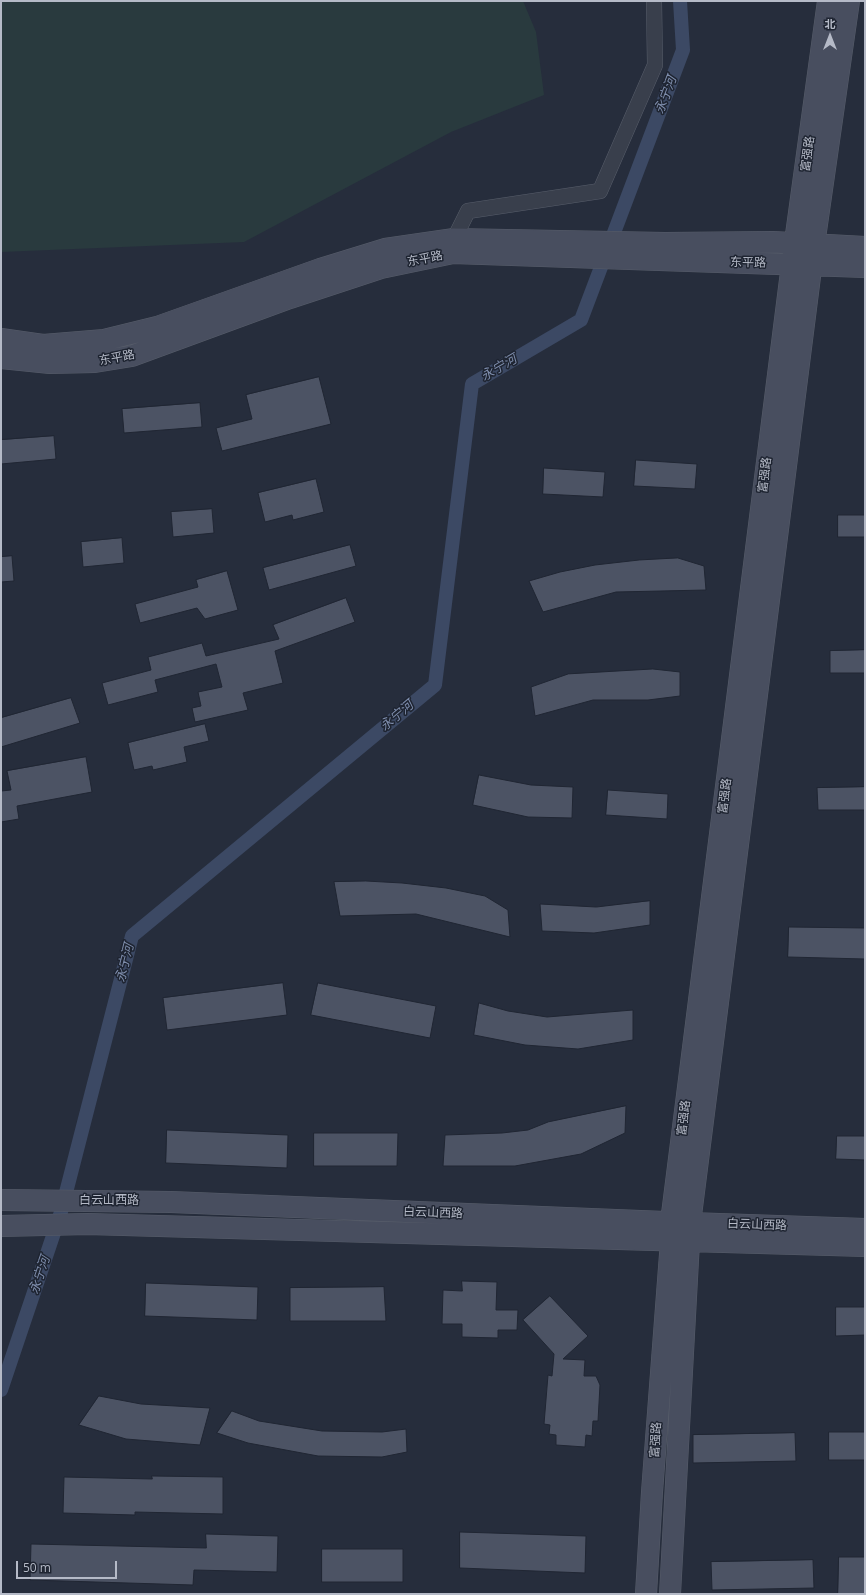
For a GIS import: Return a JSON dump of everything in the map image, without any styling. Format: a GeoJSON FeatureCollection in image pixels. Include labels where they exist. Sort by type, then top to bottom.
{"type":"FeatureCollection","features":[{"type":"Feature","properties":{"kind":"main road","name":"富强路"},"geometry":{"type":"LineString","coordinates":[[646,1594],[652,1492],[680,1232],[803,254],[828,1]]}},
{"type":"Feature","properties":{"kind":"main road","name":"富强路"},"geometry":{"type":"LineString","coordinates":[[803,254],[849,1]]}},
{"type":"Feature","properties":{"kind":"main road","name":"东平路"},"geometry":{"type":"LineString","coordinates":[[1,339],[43,345],[104,340],[157,327],[320,269],[385,249],[454,239],[652,260],[803,254],[865,247]]}},
{"type":"Feature","properties":{"kind":"main road","name":"东平路"},"geometry":{"type":"LineString","coordinates":[[1,358],[57,363],[95,362],[132,356],[290,298],[381,268],[453,253],[665,243],[803,254],[865,267]]}},
{"type":"Feature","properties":{"kind":"main road","name":"白云山西路"},"geometry":{"type":"LineString","coordinates":[[1,1200],[171,1202],[680,1232],[865,1246]]}},
{"type":"Feature","properties":{"kind":"main road","name":"白云山西路"},"geometry":{"type":"LineString","coordinates":[[1,1226],[88,1224],[680,1232],[865,1229]]}},
{"type":"Feature","properties":{"kind":"main road","name":"富强路"},"geometry":{"type":"LineString","coordinates":[[670,1594],[680,1232]]}},
{"type":"Feature","properties":{"kind":"street"},"geometry":{"type":"LineString","coordinates":[[454,239],[468,211],[600,191],[655,65],[654,1]]}},
{"type":"Feature","properties":{"kind":"shaded area"},"geometry":{"type":"Polygon","coordinates":[[[1,1],[523,1],[536,32],[544,95],[451,132],[244,242],[1,252],[1,1]]]}},
{"type":"Feature","properties":{"kind":"building"},"geometry":{"type":"Polygon","coordinates":[[[319,377],[331,424],[222,451],[216,428],[252,419],[246,395],[319,377]]]}},
{"type":"Feature","properties":{"kind":"building"},"geometry":{"type":"Polygon","coordinates":[[[200,403],[202,427],[124,433],[122,409],[200,403]]]}},
{"type":"Feature","properties":{"kind":"building"},"geometry":{"type":"Polygon","coordinates":[[[54,436],[56,459],[1,464],[1,440],[54,436]]]}},
{"type":"Feature","properties":{"kind":"building"},"geometry":{"type":"Polygon","coordinates":[[[636,460],[697,464],[695,489],[634,486],[636,460]]]}},
{"type":"Feature","properties":{"kind":"building"},"geometry":{"type":"Polygon","coordinates":[[[544,468],[605,472],[603,497],[543,494],[544,468]]]}},
{"type":"Feature","properties":{"kind":"building"},"geometry":{"type":"Polygon","coordinates":[[[316,479],[324,512],[293,520],[292,515],[265,522],[258,493],[316,479]]]}},
{"type":"Feature","properties":{"kind":"building"},"geometry":{"type":"Polygon","coordinates":[[[212,509],[214,533],[173,537],[171,512],[212,509]]]}},
{"type":"Feature","properties":{"kind":"building"},"geometry":{"type":"Polygon","coordinates":[[[838,515],[865,515],[865,537],[838,537],[838,515]]]}},
{"type":"Feature","properties":{"kind":"building"},"geometry":{"type":"Polygon","coordinates":[[[122,538],[124,563],[83,567],[81,542],[122,538]]]}},
{"type":"Feature","properties":{"kind":"building"},"geometry":{"type":"Polygon","coordinates":[[[350,545],[356,566],[269,590],[263,568],[350,545]]]}},
{"type":"Feature","properties":{"kind":"building"},"geometry":{"type":"Polygon","coordinates":[[[12,556],[14,581],[1,582],[1,557],[12,556]]]}},
{"type":"Feature","properties":{"kind":"building"},"geometry":{"type":"Polygon","coordinates":[[[678,558],[704,566],[706,590],[616,592],[543,612],[529,581],[560,572],[595,565],[639,560],[678,558]]]}},
{"type":"Feature","properties":{"kind":"building"},"geometry":{"type":"Polygon","coordinates":[[[227,571],[238,610],[205,619],[197,608],[140,623],[135,604],[198,587],[196,580],[227,571]]]}},
{"type":"Feature","properties":{"kind":"building"},"geometry":{"type":"Polygon","coordinates":[[[346,598],[355,622],[275,651],[283,683],[243,693],[248,710],[195,722],[192,708],[201,706],[198,692],[222,687],[216,664],[155,680],[158,692],[108,705],[102,683],[151,670],[148,657],[202,643],[206,656],[279,639],[273,625],[346,598]]]}},
{"type":"Feature","properties":{"kind":"building"},"geometry":{"type":"Polygon","coordinates":[[[865,650],[865,673],[830,673],[830,651],[865,650]]]}},
{"type":"Feature","properties":{"kind":"building"},"geometry":{"type":"Polygon","coordinates":[[[653,669],[680,672],[680,696],[648,700],[593,700],[535,716],[531,687],[568,674],[653,669]]]}},
{"type":"Feature","properties":{"kind":"building"},"geometry":{"type":"Polygon","coordinates":[[[71,698],[80,723],[1,747],[1,718],[71,698]]]}},
{"type":"Feature","properties":{"kind":"building"},"geometry":{"type":"Polygon","coordinates":[[[205,724],[209,741],[184,747],[187,762],[153,770],[152,766],[134,770],[128,743],[205,724]]]}},
{"type":"Feature","properties":{"kind":"building"},"geometry":{"type":"Polygon","coordinates":[[[86,757],[92,792],[17,806],[19,819],[1,822],[1,791],[11,790],[7,771],[86,757]]]}},
{"type":"Feature","properties":{"kind":"building"},"geometry":{"type":"Polygon","coordinates":[[[479,775],[531,785],[573,787],[572,818],[528,817],[473,805],[479,775]]]}},
{"type":"Feature","properties":{"kind":"building"},"geometry":{"type":"Polygon","coordinates":[[[865,787],[865,810],[818,810],[817,788],[865,787]]]}},
{"type":"Feature","properties":{"kind":"building"},"geometry":{"type":"Polygon","coordinates":[[[608,790],[668,794],[667,819],[606,815],[608,790]]]}},
{"type":"Feature","properties":{"kind":"building"},"geometry":{"type":"Polygon","coordinates":[[[366,881],[446,888],[485,896],[508,910],[510,937],[416,914],[340,916],[334,882],[366,881]]]}},
{"type":"Feature","properties":{"kind":"building"},"geometry":{"type":"Polygon","coordinates":[[[650,901],[650,925],[594,933],[542,931],[540,904],[596,907],[650,901]]]}},
{"type":"Feature","properties":{"kind":"building"},"geometry":{"type":"Polygon","coordinates":[[[789,927],[865,928],[865,959],[788,957],[789,927]]]}},
{"type":"Feature","properties":{"kind":"building"},"geometry":{"type":"Polygon","coordinates":[[[283,983],[287,1015],[167,1030],[163,998],[283,983]]]}},
{"type":"Feature","properties":{"kind":"building"},"geometry":{"type":"Polygon","coordinates":[[[318,983],[436,1006],[430,1038],[311,1015],[318,983]]]}},
{"type":"Feature","properties":{"kind":"building"},"geometry":{"type":"Polygon","coordinates":[[[479,1003],[508,1011],[547,1017],[633,1010],[633,1040],[578,1049],[525,1045],[474,1035],[479,1003]]]}},
{"type":"Feature","properties":{"kind":"building"},"geometry":{"type":"Polygon","coordinates":[[[626,1106],[625,1133],[581,1154],[515,1166],[443,1166],[445,1135],[502,1133],[528,1130],[548,1122],[626,1106]]]}},
{"type":"Feature","properties":{"kind":"building"},"geometry":{"type":"Polygon","coordinates":[[[167,1130],[288,1135],[287,1168],[166,1163],[167,1130]]]}},
{"type":"Feature","properties":{"kind":"building"},"geometry":{"type":"Polygon","coordinates":[[[314,1133],[398,1133],[397,1166],[314,1166],[314,1133]]]}},
{"type":"Feature","properties":{"kind":"building"},"geometry":{"type":"Polygon","coordinates":[[[837,1136],[865,1136],[865,1160],[836,1159],[837,1136]]]}},
{"type":"Feature","properties":{"kind":"building"},"geometry":{"type":"Polygon","coordinates":[[[462,1281],[497,1282],[496,1310],[518,1310],[517,1330],[498,1330],[498,1338],[462,1337],[462,1324],[442,1324],[443,1290],[462,1291],[462,1281]]]}},
{"type":"Feature","properties":{"kind":"building"},"geometry":{"type":"Polygon","coordinates":[[[146,1283],[258,1287],[257,1320],[145,1316],[146,1283]]]}},
{"type":"Feature","properties":{"kind":"building"},"geometry":{"type":"Polygon","coordinates":[[[384,1287],[386,1321],[290,1321],[290,1288],[384,1287]]]}},
{"type":"Feature","properties":{"kind":"building"},"geometry":{"type":"Polygon","coordinates":[[[550,1296],[588,1336],[563,1359],[585,1360],[584,1376],[596,1376],[600,1385],[598,1421],[593,1421],[592,1436],[586,1435],[585,1447],[556,1445],[556,1435],[549,1434],[550,1425],[544,1424],[548,1375],[552,1376],[554,1354],[523,1320],[550,1296]]]}},
{"type":"Feature","properties":{"kind":"building"},"geometry":{"type":"Polygon","coordinates":[[[836,1307],[865,1307],[865,1335],[836,1336],[836,1307]]]}},
{"type":"Feature","properties":{"kind":"building"},"geometry":{"type":"Polygon","coordinates":[[[99,1396],[141,1404],[210,1408],[200,1445],[126,1439],[79,1425],[99,1396]]]}},
{"type":"Feature","properties":{"kind":"building"},"geometry":{"type":"Polygon","coordinates":[[[232,1411],[259,1421],[322,1431],[382,1432],[406,1429],[407,1452],[382,1457],[318,1456],[248,1443],[217,1433],[232,1411]]]}},
{"type":"Feature","properties":{"kind":"building"},"geometry":{"type":"Polygon","coordinates":[[[829,1432],[865,1432],[865,1460],[829,1460],[829,1432]]]}},
{"type":"Feature","properties":{"kind":"building"},"geometry":{"type":"Polygon","coordinates":[[[795,1433],[796,1461],[693,1463],[693,1435],[795,1433]]]}},
{"type":"Feature","properties":{"kind":"building"},"geometry":{"type":"Polygon","coordinates":[[[152,1476],[223,1477],[223,1514],[135,1512],[135,1515],[63,1513],[64,1477],[152,1479],[152,1476]]]}},
{"type":"Feature","properties":{"kind":"building"},"geometry":{"type":"Polygon","coordinates":[[[460,1532],[586,1536],[585,1573],[460,1568],[460,1532]]]}},
{"type":"Feature","properties":{"kind":"building"},"geometry":{"type":"Polygon","coordinates":[[[206,1534],[278,1536],[277,1572],[194,1570],[193,1585],[30,1580],[31,1544],[206,1548],[206,1534]]]}},
{"type":"Feature","properties":{"kind":"building"},"geometry":{"type":"Polygon","coordinates":[[[322,1549],[403,1549],[403,1582],[322,1582],[322,1549]]]}},
{"type":"Feature","properties":{"kind":"building"},"geometry":{"type":"Polygon","coordinates":[[[839,1557],[865,1557],[865,1594],[838,1594],[839,1557]]]}},
{"type":"Feature","properties":{"kind":"building"},"geometry":{"type":"Polygon","coordinates":[[[813,1560],[814,1588],[712,1590],[711,1562],[813,1560]]]}},
{"type":"Feature","properties":{"kind":"waterway","name":"永宁河"},"geometry":{"type":"LineString","coordinates":[[1,1390],[61,1212],[132,936],[435,685],[472,384],[581,320],[683,50],[680,1]]}}]}
